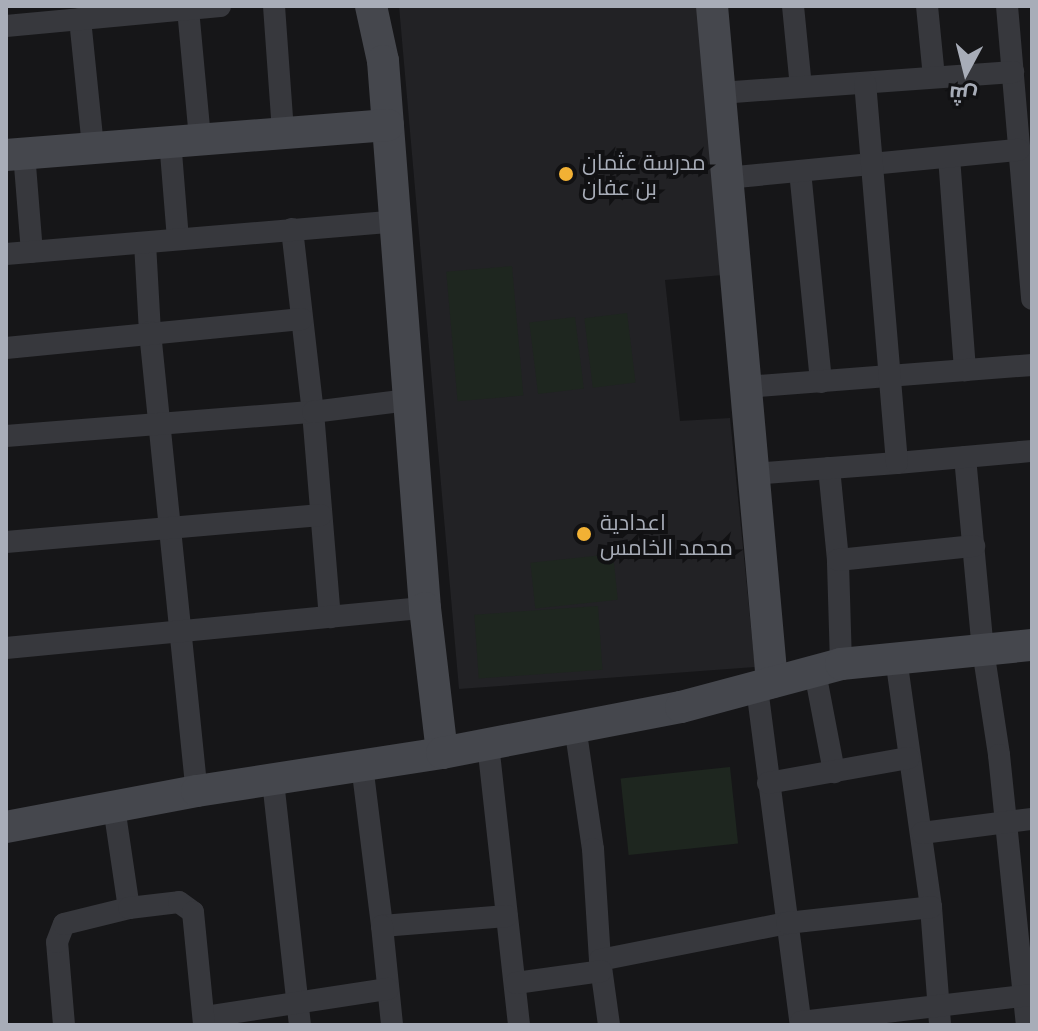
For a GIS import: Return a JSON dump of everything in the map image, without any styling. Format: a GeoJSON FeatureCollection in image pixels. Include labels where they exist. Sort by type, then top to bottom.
{"type":"FeatureCollection","features":[{"type":"Feature","properties":{"kind":"street"},"geometry":{"type":"LineString","coordinates":[[6,26],[220,6]]}},
{"type":"Feature","properties":{"kind":"street"},"geometry":{"type":"LineString","coordinates":[[274,6],[283,132]]}},
{"type":"Feature","properties":{"kind":"street"},"geometry":{"type":"LineString","coordinates":[[371,6],[383,61],[425,608],[442,753]]}},
{"type":"Feature","properties":{"kind":"street"},"geometry":{"type":"LineString","coordinates":[[712,6],[753,474],[768,783],[801,1024],[938,1015],[1028,996]]}},
{"type":"Feature","properties":{"kind":"street"},"geometry":{"type":"LineString","coordinates":[[793,6],[801,87]]}},
{"type":"Feature","properties":{"kind":"street"},"geometry":{"type":"LineString","coordinates":[[927,6],[934,77]]}},
{"type":"Feature","properties":{"kind":"street"},"geometry":{"type":"LineString","coordinates":[[1007,6],[1032,299]]}},
{"type":"Feature","properties":{"kind":"street"},"geometry":{"type":"LineString","coordinates":[[178,239],[185,139],[188,9]]}},
{"type":"Feature","properties":{"kind":"street"},"geometry":{"type":"LineString","coordinates":[[80,19],[93,147]]}},
{"type":"Feature","properties":{"kind":"street"},"geometry":{"type":"LineString","coordinates":[[720,93],[1013,72]]}},
{"type":"Feature","properties":{"kind":"street"},"geometry":{"type":"LineString","coordinates":[[865,83],[897,463]]}},
{"type":"Feature","properties":{"kind":"street"},"geometry":{"type":"LineString","coordinates":[[32,252],[15,154],[388,125]]}},
{"type":"Feature","properties":{"kind":"street"},"geometry":{"type":"LineString","coordinates":[[726,178],[1019,150]]}},
{"type":"Feature","properties":{"kind":"street"},"geometry":{"type":"LineString","coordinates":[[949,157],[965,370]]}},
{"type":"Feature","properties":{"kind":"street"},"geometry":{"type":"LineString","coordinates":[[800,171],[821,382]]}},
{"type":"Feature","properties":{"kind":"street"},"geometry":{"type":"LineString","coordinates":[[6,254],[397,221]]}},
{"type":"Feature","properties":{"kind":"street"},"geometry":{"type":"LineString","coordinates":[[292,229],[313,412],[330,617]]}},
{"type":"Feature","properties":{"kind":"street"},"geometry":{"type":"LineString","coordinates":[[145,243],[158,423],[197,791]]}},
{"type":"Feature","properties":{"kind":"street"},"geometry":{"type":"LineString","coordinates":[[6,348],[302,319]]}},
{"type":"Feature","properties":{"kind":"street"},"geometry":{"type":"LineString","coordinates":[[746,387],[1032,365]]}},
{"type":"Feature","properties":{"kind":"street"},"geometry":{"type":"LineString","coordinates":[[6,436],[313,412],[408,400]]}},
{"type":"Feature","properties":{"kind":"street"},"geometry":{"type":"LineString","coordinates":[[753,474],[1032,451]]}},
{"type":"Feature","properties":{"kind":"street"},"geometry":{"type":"LineString","coordinates":[[965,457],[983,650],[1028,996],[1027,1025]]}},
{"type":"Feature","properties":{"kind":"street"},"geometry":{"type":"LineString","coordinates":[[829,468],[838,560],[828,668],[834,772]]}},
{"type":"Feature","properties":{"kind":"street"},"geometry":{"type":"LineString","coordinates":[[6,542],[321,515]]}},
{"type":"Feature","properties":{"kind":"street"},"geometry":{"type":"LineString","coordinates":[[838,560],[974,546]]}},
{"type":"Feature","properties":{"kind":"street"},"geometry":{"type":"LineString","coordinates":[[6,648],[425,608]]}},
{"type":"Feature","properties":{"kind":"street"},"geometry":{"type":"LineString","coordinates":[[6,827],[197,791],[442,753],[681,707],[828,668],[1032,645]]}},
{"type":"Feature","properties":{"kind":"street"},"geometry":{"type":"LineString","coordinates":[[896,658],[931,907],[938,1015]]}},
{"type":"Feature","properties":{"kind":"street"},"geometry":{"type":"LineString","coordinates":[[575,726],[593,849],[601,965],[609,1025]]}},
{"type":"Feature","properties":{"kind":"street"},"geometry":{"type":"LineString","coordinates":[[488,744],[516,983],[513,1024]]}},
{"type":"Feature","properties":{"kind":"street"},"geometry":{"type":"LineString","coordinates":[[768,783],[909,758]]}},
{"type":"Feature","properties":{"kind":"street"},"geometry":{"type":"LineString","coordinates":[[362,765],[392,1025]]}},
{"type":"Feature","properties":{"kind":"street"},"geometry":{"type":"LineString","coordinates":[[273,781],[299,1014]]}},
{"type":"Feature","properties":{"kind":"street"},"geometry":{"type":"LineString","coordinates":[[114,807],[129,908]]}},
{"type":"Feature","properties":{"kind":"street"},"geometry":{"type":"LineString","coordinates":[[922,833],[1032,819]]}},
{"type":"Feature","properties":{"kind":"street"},"geometry":{"type":"LineString","coordinates":[[64,1025],[57,942],[64,924],[129,908],[179,902],[189,907],[204,1021],[299,1014],[388,989]]}},
{"type":"Feature","properties":{"kind":"street"},"geometry":{"type":"LineString","coordinates":[[516,983],[787,923],[931,907]]}},
{"type":"Feature","properties":{"kind":"street"},"geometry":{"type":"LineString","coordinates":[[382,926],[507,916]]}},
{"type":"Feature","properties":{"kind":"shaded area"},"geometry":{"type":"Polygon","coordinates":[[[399,6],[700,6],[723,275],[665,280],[680,421],[730,418],[755,667],[459,689],[399,6]]]}},
{"type":"Feature","properties":{"kind":"shaded area"},"geometry":{"type":"Polygon","coordinates":[[[512,266],[523,396],[458,401],[446,272],[512,266]]]}},
{"type":"Feature","properties":{"kind":"shaded area"},"geometry":{"type":"Polygon","coordinates":[[[627,313],[636,382],[593,388],[584,318],[627,313]]]}},
{"type":"Feature","properties":{"kind":"shaded area"},"geometry":{"type":"Polygon","coordinates":[[[575,317],[584,388],[538,394],[529,323],[575,317]]]}},
{"type":"Feature","properties":{"kind":"shaded area"},"geometry":{"type":"Polygon","coordinates":[[[613,554],[618,600],[535,608],[530,563],[613,554]]]}},
{"type":"Feature","properties":{"kind":"shaded area"},"geometry":{"type":"Polygon","coordinates":[[[598,606],[602,670],[479,678],[474,615],[598,606]]]}},
{"type":"Feature","properties":{"kind":"shaded area"},"geometry":{"type":"Polygon","coordinates":[[[730,767],[738,844],[629,855],[621,778],[730,767]]]}},
{"type":"Feature","properties":{"kind":"place","name":"مدرسة عثمان بن عفان"},"geometry":{"type":"Point","coordinates":[566,174]}},
{"type":"Feature","properties":{"kind":"place","name":"اعدادية محمد الخامس"},"geometry":{"type":"Point","coordinates":[584,534]}}]}
